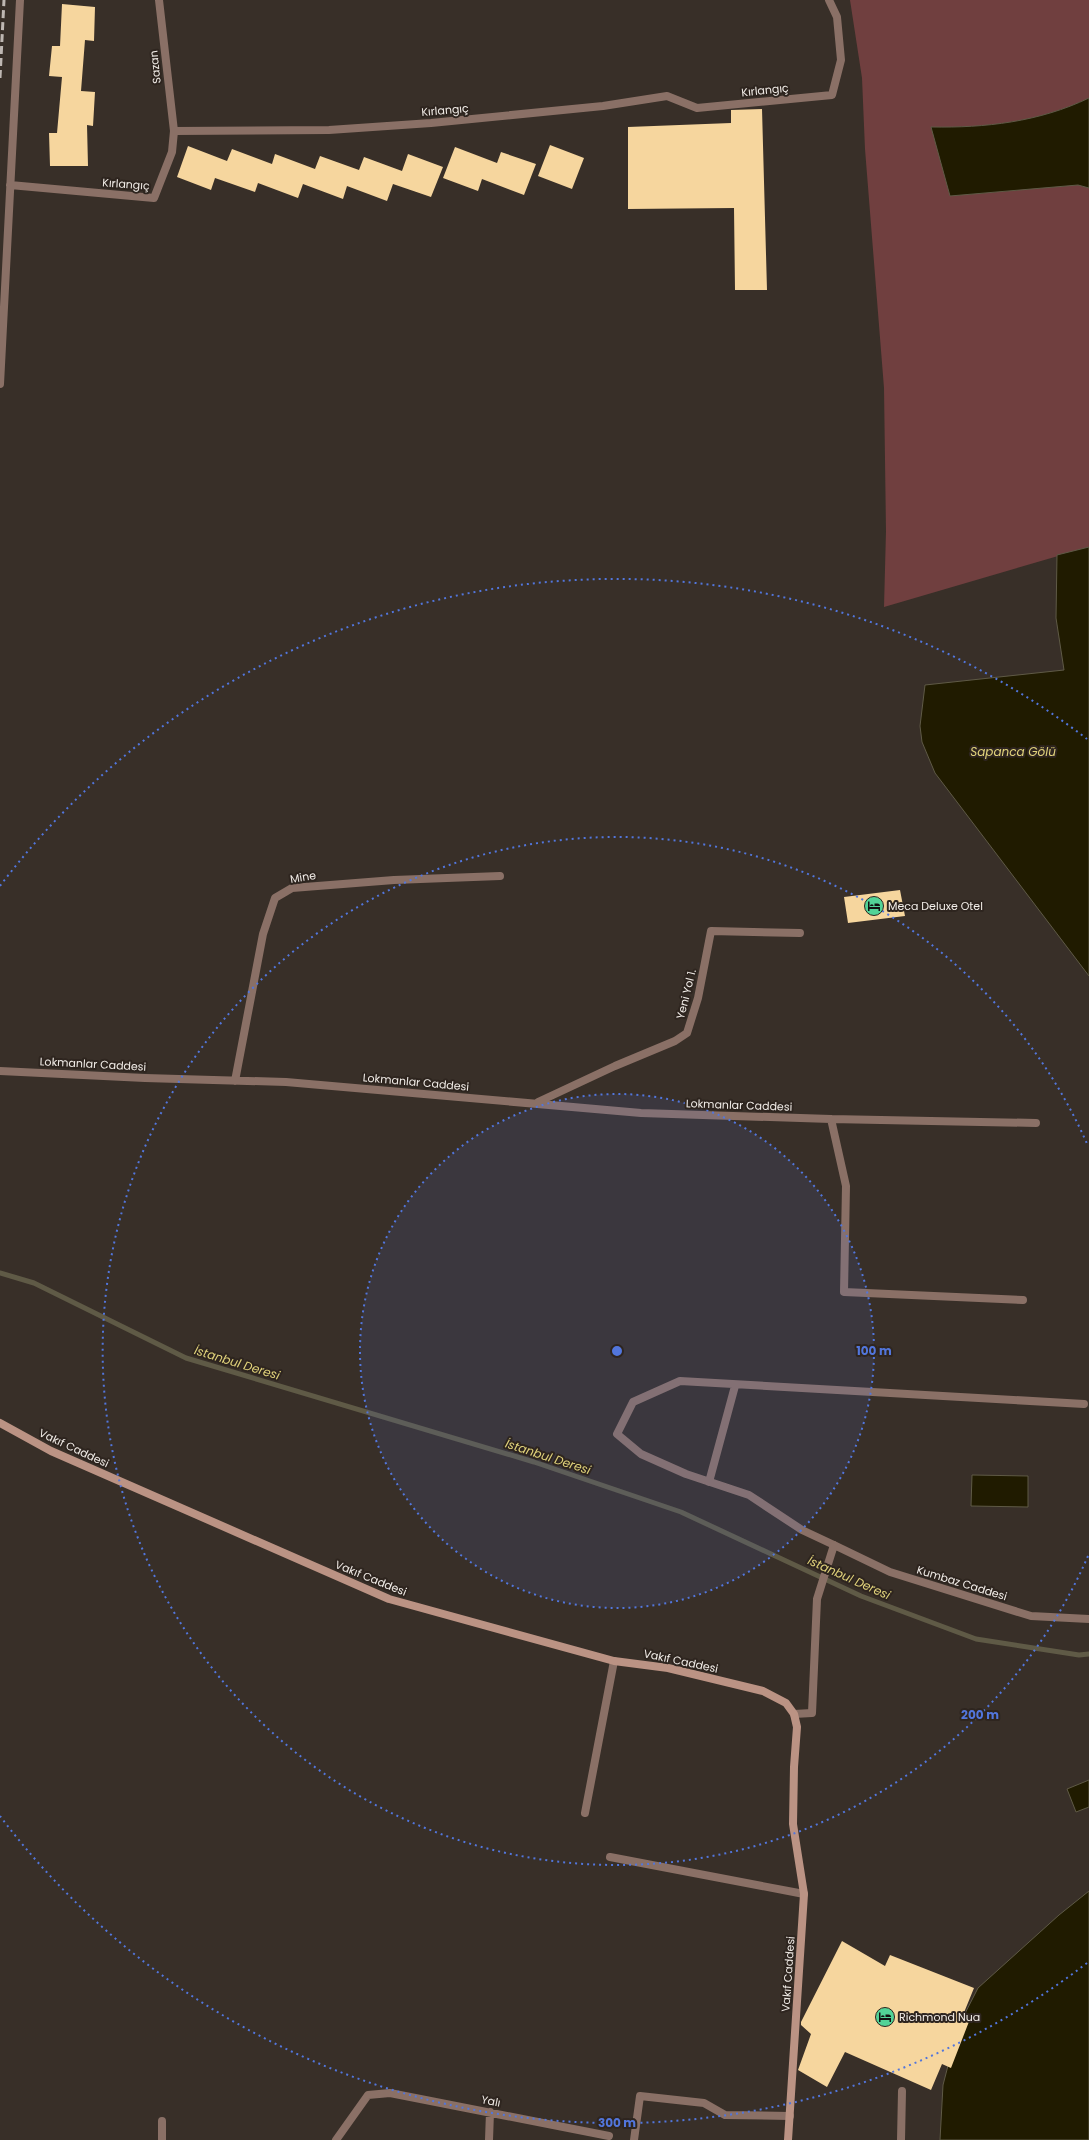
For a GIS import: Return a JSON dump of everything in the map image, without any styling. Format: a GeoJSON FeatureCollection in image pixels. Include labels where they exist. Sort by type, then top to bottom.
{"type":"FeatureCollection","features":[{"type":"Feature","properties":{"kind":"street"},"geometry":{"type":"LineString","coordinates":[[0,384],[20,0]]}},
{"type":"Feature","properties":{"kind":"street","name":"Sazan"},"geometry":{"type":"LineString","coordinates":[[159,0],[174,131]]}},
{"type":"Feature","properties":{"kind":"street","name":"Kırlangıç"},"geometry":{"type":"LineString","coordinates":[[10,185],[154,198],[172,152],[174,131],[329,130],[604,106],[667,96],[697,108],[832,95],[841,60],[837,18],[829,0]]}},
{"type":"Feature","properties":{"kind":"street","name":"Mine"},"geometry":{"type":"LineString","coordinates":[[235,1081],[263,934],[275,898],[292,888],[394,880],[500,876]]}},
{"type":"Feature","properties":{"kind":"street","name":"Yeni Yol 1."},"geometry":{"type":"LineString","coordinates":[[537,1103],[615,1066],[675,1041],[687,1033],[698,998],[711,931],[800,933]]}},
{"type":"Feature","properties":{"kind":"street","name":"Lokmanlar Caddesi"},"geometry":{"type":"LineString","coordinates":[[0,1071],[286,1082],[641,1113],[1036,1123]]}},
{"type":"Feature","properties":{"kind":"street"},"geometry":{"type":"LineString","coordinates":[[831,1119],[846,1186],[844,1292],[1023,1300]]}},
{"type":"Feature","properties":{"kind":"street","name":"Kumbaz Caddesi"},"geometry":{"type":"LineString","coordinates":[[735,1386],[680,1381],[633,1402],[617,1434],[641,1454],[686,1474],[749,1495],[802,1530],[890,1572],[1031,1616],[1089,1620]]}},
{"type":"Feature","properties":{"kind":"street"},"geometry":{"type":"LineString","coordinates":[[709,1482],[735,1386],[1084,1404]]}},
{"type":"Feature","properties":{"kind":"street","name":"Vakıf Caddesi"},"geometry":{"type":"LineString","coordinates":[[0,1423],[51,1451],[389,1599],[614,1661],[668,1668],[763,1691],[786,1703],[794,1714],[797,1727],[794,1767],[793,1824],[804,1894],[788,2140]]}},
{"type":"Feature","properties":{"kind":"street"},"geometry":{"type":"LineString","coordinates":[[794,1714],[812,1713],[818,1598],[829,1566],[834,1545]]}},
{"type":"Feature","properties":{"kind":"street"},"geometry":{"type":"LineString","coordinates":[[585,1812],[614,1661]]}},
{"type":"Feature","properties":{"kind":"street"},"geometry":{"type":"LineString","coordinates":[[610,1857],[804,1894]]}},
{"type":"Feature","properties":{"kind":"street"},"geometry":{"type":"LineString","coordinates":[[901,2140],[902,2092]]}},
{"type":"Feature","properties":{"kind":"street","name":"Yalı"},"geometry":{"type":"LineString","coordinates":[[336,2140],[368,2095],[390,2093],[609,2136]]}},
{"type":"Feature","properties":{"kind":"street"},"geometry":{"type":"LineString","coordinates":[[634,2140],[640,2096],[704,2103],[725,2115],[790,2116]]}},
{"type":"Feature","properties":{"kind":"street"},"geometry":{"type":"LineString","coordinates":[[489,2140],[490,2112]]}},
{"type":"Feature","properties":{"kind":"street"},"geometry":{"type":"LineString","coordinates":[[162,2122],[162,2140]]}},
{"type":"Feature","properties":{"kind":"shaded area"},"geometry":{"type":"Polygon","coordinates":[[[850,0],[1089,0],[1089,98],[1051,113],[1012,122],[992,125],[932,127],[1089,188],[1089,547],[884,607],[886,531],[884,388],[865,149],[862,78],[850,0]]]}},
{"type":"Feature","properties":{"kind":"water"},"geometry":{"type":"Polygon","coordinates":[[[1089,98],[1089,188],[1078,185],[950,196],[931,127],[992,125],[1012,122],[1051,113],[1089,98]]]}},
{"type":"Feature","properties":{"kind":"water","name":"Sapanca Gölü"},"geometry":{"type":"Polygon","coordinates":[[[1089,547],[1089,976],[935,773],[922,742],[920,726],[925,685],[1064,670],[1056,618],[1057,555],[1089,547]]]}},
{"type":"Feature","properties":{"kind":"water"},"geometry":{"type":"Polygon","coordinates":[[[972,1475],[1028,1476],[1028,1507],[971,1506],[972,1475]]]}},
{"type":"Feature","properties":{"kind":"water"},"geometry":{"type":"Polygon","coordinates":[[[1089,1780],[1089,1807],[1076,1812],[1067,1789],[1089,1780]]]}},
{"type":"Feature","properties":{"kind":"water"},"geometry":{"type":"Polygon","coordinates":[[[1089,1891],[1089,2140],[940,2140],[943,2085],[958,2027],[978,1988],[1059,1915],[1089,1891]]]}},
{"type":"Feature","properties":{"kind":"building"},"geometry":{"type":"Polygon","coordinates":[[[62,4],[95,7],[94,41],[85,40],[81,91],[95,92],[93,126],[87,125],[88,166],[50,166],[49,133],[57,133],[62,77],[49,76],[52,46],[60,46],[62,4]]]}},
{"type":"Feature","properties":{"kind":"building"},"geometry":{"type":"Polygon","coordinates":[[[762,109],[767,290],[735,290],[734,208],[628,209],[628,127],[731,123],[731,110],[762,109]]]}},
{"type":"Feature","properties":{"kind":"building"},"geometry":{"type":"Polygon","coordinates":[[[550,145],[584,158],[572,189],[538,176],[550,145]]]}},
{"type":"Feature","properties":{"kind":"building"},"geometry":{"type":"Polygon","coordinates":[[[188,146],[227,161],[232,149],[272,164],[275,154],[315,169],[320,156],[359,170],[364,157],[402,171],[408,154],[443,167],[431,197],[393,184],[387,201],[347,186],[343,199],[303,184],[298,198],[258,183],[255,192],[215,178],[211,190],[177,177],[188,146]]]}},
{"type":"Feature","properties":{"kind":"building"},"geometry":{"type":"Polygon","coordinates":[[[455,147],[497,163],[501,152],[536,164],[524,195],[482,179],[478,191],[443,178],[455,147]]]}},
{"type":"Feature","properties":{"kind":"building","name":"Meca Deluxe Otel"},"geometry":{"type":"Polygon","coordinates":[[[900,890],[905,916],[848,923],[844,897],[900,890]]]}},
{"type":"Feature","properties":{"kind":"building","name":"Richmond Nua"},"geometry":{"type":"Polygon","coordinates":[[[842,1941],[885,1966],[890,1955],[974,1988],[963,2015],[970,2019],[951,2068],[942,2064],[931,2090],[845,2052],[827,2087],[798,2070],[811,2034],[801,2025],[801,2022],[842,1941]]]}},
{"type":"Feature","properties":{"kind":"waterway","name":"İstanbul Deresi"},"geometry":{"type":"LineString","coordinates":[[0,1273],[34,1283],[186,1358],[534,1462],[681,1512],[861,1596],[976,1639],[1079,1655],[1089,1654]]}},
{"type":"Feature","properties":{"kind":"railway"},"geometry":{"type":"LineString","coordinates":[[0,78],[4,0]]}},
{"type":"Feature","properties":{"kind":"place","name":"Meca Deluxe Otel"},"geometry":{"type":"Point","coordinates":[874,906]}},
{"type":"Feature","properties":{"kind":"place","name":"Richmond Nua"},"geometry":{"type":"Point","coordinates":[885,2017]}}]}
